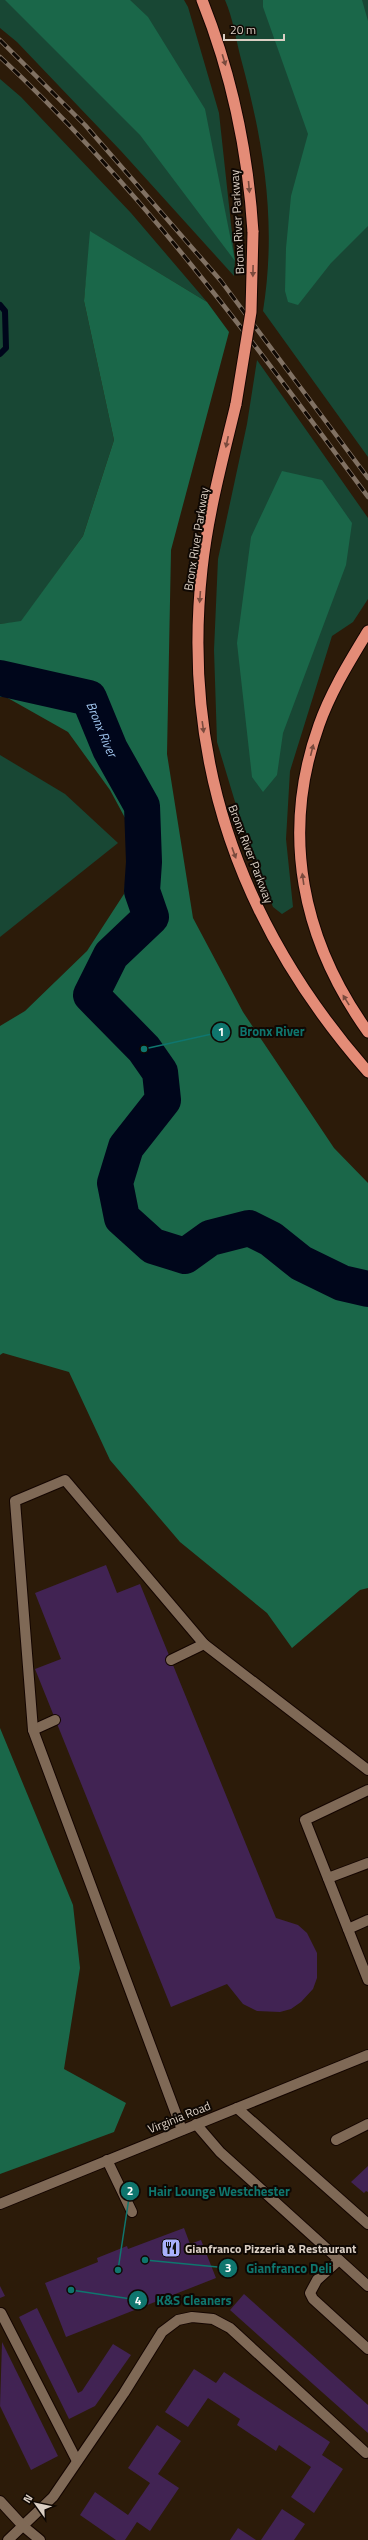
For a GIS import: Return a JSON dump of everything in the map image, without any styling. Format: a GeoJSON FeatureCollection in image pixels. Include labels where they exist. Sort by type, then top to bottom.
{"type":"FeatureCollection","features":[{"type":"Feature","properties":{"kind":"highway","name":"Bronx River Parkway"},"geometry":{"type":"LineString","coordinates":[[202,0],[220,46],[239,117],[246,160],[253,232],[251,312],[236,404],[208,531],[199,602],[198,665],[208,758],[228,837],[267,927],[308,996],[368,1072]]}},
{"type":"Feature","properties":{"kind":"highway"},"geometry":{"type":"LineString","coordinates":[[368,631],[336,685],[319,725],[306,777],[300,832],[302,874],[313,925],[332,976],[368,1032]]}},
{"type":"Feature","properties":{"kind":"street"},"geometry":{"type":"LineString","coordinates":[[182,2130],[33,1730],[15,1500],[65,1480],[204,1644],[368,1770]]}},
{"type":"Feature","properties":{"kind":"street"},"geometry":{"type":"LineString","coordinates":[[172,1660],[204,1644]]}},
{"type":"Feature","properties":{"kind":"street"},"geometry":{"type":"LineString","coordinates":[[33,1730],[55,1720]]}},
{"type":"Feature","properties":{"kind":"street"},"geometry":{"type":"LineString","coordinates":[[368,1790],[305,1820],[368,1980]]}},
{"type":"Feature","properties":{"kind":"street"},"geometry":{"type":"LineString","coordinates":[[328,1878],[368,1862]]}},
{"type":"Feature","properties":{"kind":"street"},"geometry":{"type":"LineString","coordinates":[[348,1929],[368,1920]]}},
{"type":"Feature","properties":{"kind":"street","name":"Virginia Road"},"geometry":{"type":"LineString","coordinates":[[0,2204],[368,2055]]}},
{"type":"Feature","properties":{"kind":"street"},"geometry":{"type":"LineString","coordinates":[[237,2108],[368,2224]]}},
{"type":"Feature","properties":{"kind":"street"},"geometry":{"type":"LineString","coordinates":[[196,2124],[220,2152],[368,2286]]}},
{"type":"Feature","properties":{"kind":"street"},"geometry":{"type":"LineString","coordinates":[[336,2140],[368,2124]]}},
{"type":"Feature","properties":{"kind":"street"},"geometry":{"type":"LineString","coordinates":[[107,2160],[132,2212]]}},
{"type":"Feature","properties":{"kind":"street"},"geometry":{"type":"LineString","coordinates":[[339,2260],[317,2280],[310,2293],[313,2299],[368,2349]]}},
{"type":"Feature","properties":{"kind":"street"},"geometry":{"type":"LineString","coordinates":[[1,2313],[77,2460]]}},
{"type":"Feature","properties":{"kind":"street"},"geometry":{"type":"LineString","coordinates":[[8,2540],[52,2497],[124,2393],[162,2332],[178,2320],[192,2316],[213,2319],[230,2328],[366,2453]]}},
{"type":"Feature","properties":{"kind":"street"},"geometry":{"type":"LineString","coordinates":[[0,2501],[23,2526],[40,2540]]}},
{"type":"Feature","properties":{"kind":"green space"},"geometry":{"type":"Polygon","coordinates":[[[0,0],[184,0],[188,7],[219,113],[235,261],[234,276],[121,151],[17,42],[0,28],[0,0]]]}},
{"type":"Feature","properties":{"kind":"green space"},"geometry":{"type":"Polygon","coordinates":[[[5,0],[130,0],[148,17],[205,109],[235,261],[140,135],[5,0]]]}},
{"type":"Feature","properties":{"kind":"green space"},"geometry":{"type":"Polygon","coordinates":[[[225,0],[368,0],[368,457],[263,311],[269,246],[266,184],[256,122],[232,22],[225,0]]]}},
{"type":"Feature","properties":{"kind":"green space"},"geometry":{"type":"Polygon","coordinates":[[[263,0],[362,0],[368,21],[368,226],[331,263],[298,305],[288,302],[285,291],[286,248],[291,196],[308,134],[263,7],[263,0]]]}},
{"type":"Feature","properties":{"kind":"green space"},"geometry":{"type":"Polygon","coordinates":[[[0,79],[21,97],[131,213],[207,302],[91,232],[84,301],[114,440],[83,536],[21,622],[0,624],[0,79]]]}},
{"type":"Feature","properties":{"kind":"green space"},"geometry":{"type":"Polygon","coordinates":[[[90,231],[207,302],[229,332],[171,550],[167,754],[193,918],[243,1012],[334,1148],[368,1183],[368,1588],[360,1590],[292,1648],[267,1613],[180,1542],[110,1460],[69,1372],[3,1353],[0,1355],[0,1026],[25,1011],[87,951],[124,894],[131,829],[110,790],[68,732],[6,697],[0,697],[0,624],[21,621],[83,536],[114,440],[84,301],[90,231]]]}},
{"type":"Feature","properties":{"kind":"green space"},"geometry":{"type":"Polygon","coordinates":[[[257,360],[368,518],[368,599],[353,622],[332,636],[290,771],[286,839],[293,907],[282,914],[273,907],[242,825],[217,742],[214,650],[218,559],[247,424],[257,360]]]}},
{"type":"Feature","properties":{"kind":"green space"},"geometry":{"type":"Polygon","coordinates":[[[282,471],[322,480],[352,523],[346,565],[283,733],[277,775],[263,792],[252,777],[237,643],[251,537],[282,471]]]}},
{"type":"Feature","properties":{"kind":"green space"},"geometry":{"type":"Polygon","coordinates":[[[0,755],[65,794],[118,843],[0,937],[0,755]]]}},
{"type":"Feature","properties":{"kind":"green space"},"geometry":{"type":"Polygon","coordinates":[[[0,1728],[73,1905],[80,1968],[64,2069],[126,2103],[114,2132],[0,2174],[0,1728]]]}},
{"type":"Feature","properties":{"kind":"building"},"geometry":{"type":"Polygon","coordinates":[[[106,1565],[117,1593],[140,1584],[276,1918],[298,1925],[307,1933],[317,1953],[317,1978],[313,1989],[301,2002],[291,2009],[280,2012],[257,2011],[243,2004],[227,1984],[171,2007],[35,1669],[61,1659],[35,1593],[106,1565]]]}},
{"type":"Feature","properties":{"kind":"building"},"geometry":{"type":"Polygon","coordinates":[[[368,2166],[368,2192],[366,2191],[364,2193],[351,2182],[368,2166]]]}},
{"type":"Feature","properties":{"kind":"building"},"geometry":{"type":"Polygon","coordinates":[[[184,2228],[190,2244],[201,2240],[216,2278],[66,2337],[45,2283],[98,2262],[97,2258],[127,2246],[128,2249],[184,2228]]]}},
{"type":"Feature","properties":{"kind":"building"},"geometry":{"type":"Polygon","coordinates":[[[0,2286],[5,2296],[0,2298],[0,2286]]]}},
{"type":"Feature","properties":{"kind":"building"},"geometry":{"type":"Polygon","coordinates":[[[244,2294],[368,2405],[368,2433],[230,2310],[244,2294]]]}},
{"type":"Feature","properties":{"kind":"building"},"geometry":{"type":"Polygon","coordinates":[[[37,2308],[78,2393],[82,2391],[113,2344],[131,2355],[95,2406],[69,2419],[19,2317],[37,2308]]]}},
{"type":"Feature","properties":{"kind":"building"},"geometry":{"type":"Polygon","coordinates":[[[2,2342],[58,2456],[31,2470],[0,2406],[2,2342]]]}},
{"type":"Feature","properties":{"kind":"building"},"geometry":{"type":"Polygon","coordinates":[[[194,2369],[216,2383],[224,2372],[330,2442],[322,2455],[343,2469],[314,2513],[291,2497],[311,2467],[279,2445],[276,2451],[237,2425],[240,2419],[208,2398],[188,2427],[165,2412],[194,2369]]]}},
{"type":"Feature","properties":{"kind":"building"},"geometry":{"type":"Polygon","coordinates":[[[157,2425],[181,2441],[158,2474],[179,2488],[150,2531],[137,2522],[125,2540],[116,2540],[80,2515],[95,2492],[128,2515],[150,2483],[128,2468],[157,2425]]]}},
{"type":"Feature","properties":{"kind":"building"},"geometry":{"type":"Polygon","coordinates":[[[282,2509],[305,2524],[294,2540],[261,2540],[282,2509]]]}},
{"type":"Feature","properties":{"kind":"building"},"geometry":{"type":"Polygon","coordinates":[[[238,2528],[256,2540],[230,2540],[238,2528]]]}},
{"type":"Feature","properties":{"kind":"waterway","name":"Bronx River"},"geometry":{"type":"LineString","coordinates":[[0,305],[5,311],[6,348],[0,354]]}},
{"type":"Feature","properties":{"kind":"waterway","name":"Bronx River"},"geometry":{"type":"LineString","coordinates":[[0,678],[89,698],[110,749],[142,806],[144,862],[142,891],[151,917],[111,955],[91,995],[144,1049],[160,1072],[163,1100],[126,1147],[115,1183],[122,1218],[153,1246],[185,1256],[210,1238],[249,1228],[271,1239],[301,1263],[342,1283],[368,1289]]}},
{"type":"Feature","properties":{"kind":"railway"},"geometry":{"type":"LineString","coordinates":[[0,40],[85,125],[221,281],[368,478]]}},
{"type":"Feature","properties":{"kind":"railway"},"geometry":{"type":"LineString","coordinates":[[0,57],[101,159],[148,213],[239,325],[368,497]]}},
{"type":"Feature","properties":{"kind":"place","name":"Bronx River"},"geometry":{"type":"Point","coordinates":[144,1049]}},
{"type":"Feature","properties":{"kind":"place","name":"Gianfranco Pizzeria & Restaurant"},"geometry":{"type":"Point","coordinates":[171,2248]}},
{"type":"Feature","properties":{"kind":"place","name":"Gianfranco Deli"},"geometry":{"type":"Point","coordinates":[145,2260]}},
{"type":"Feature","properties":{"kind":"place","name":"Hair Lounge Westchester"},"geometry":{"type":"Point","coordinates":[118,2270]}},
{"type":"Feature","properties":{"kind":"place","name":"K&S Cleaners"},"geometry":{"type":"Point","coordinates":[71,2290]}}]}
